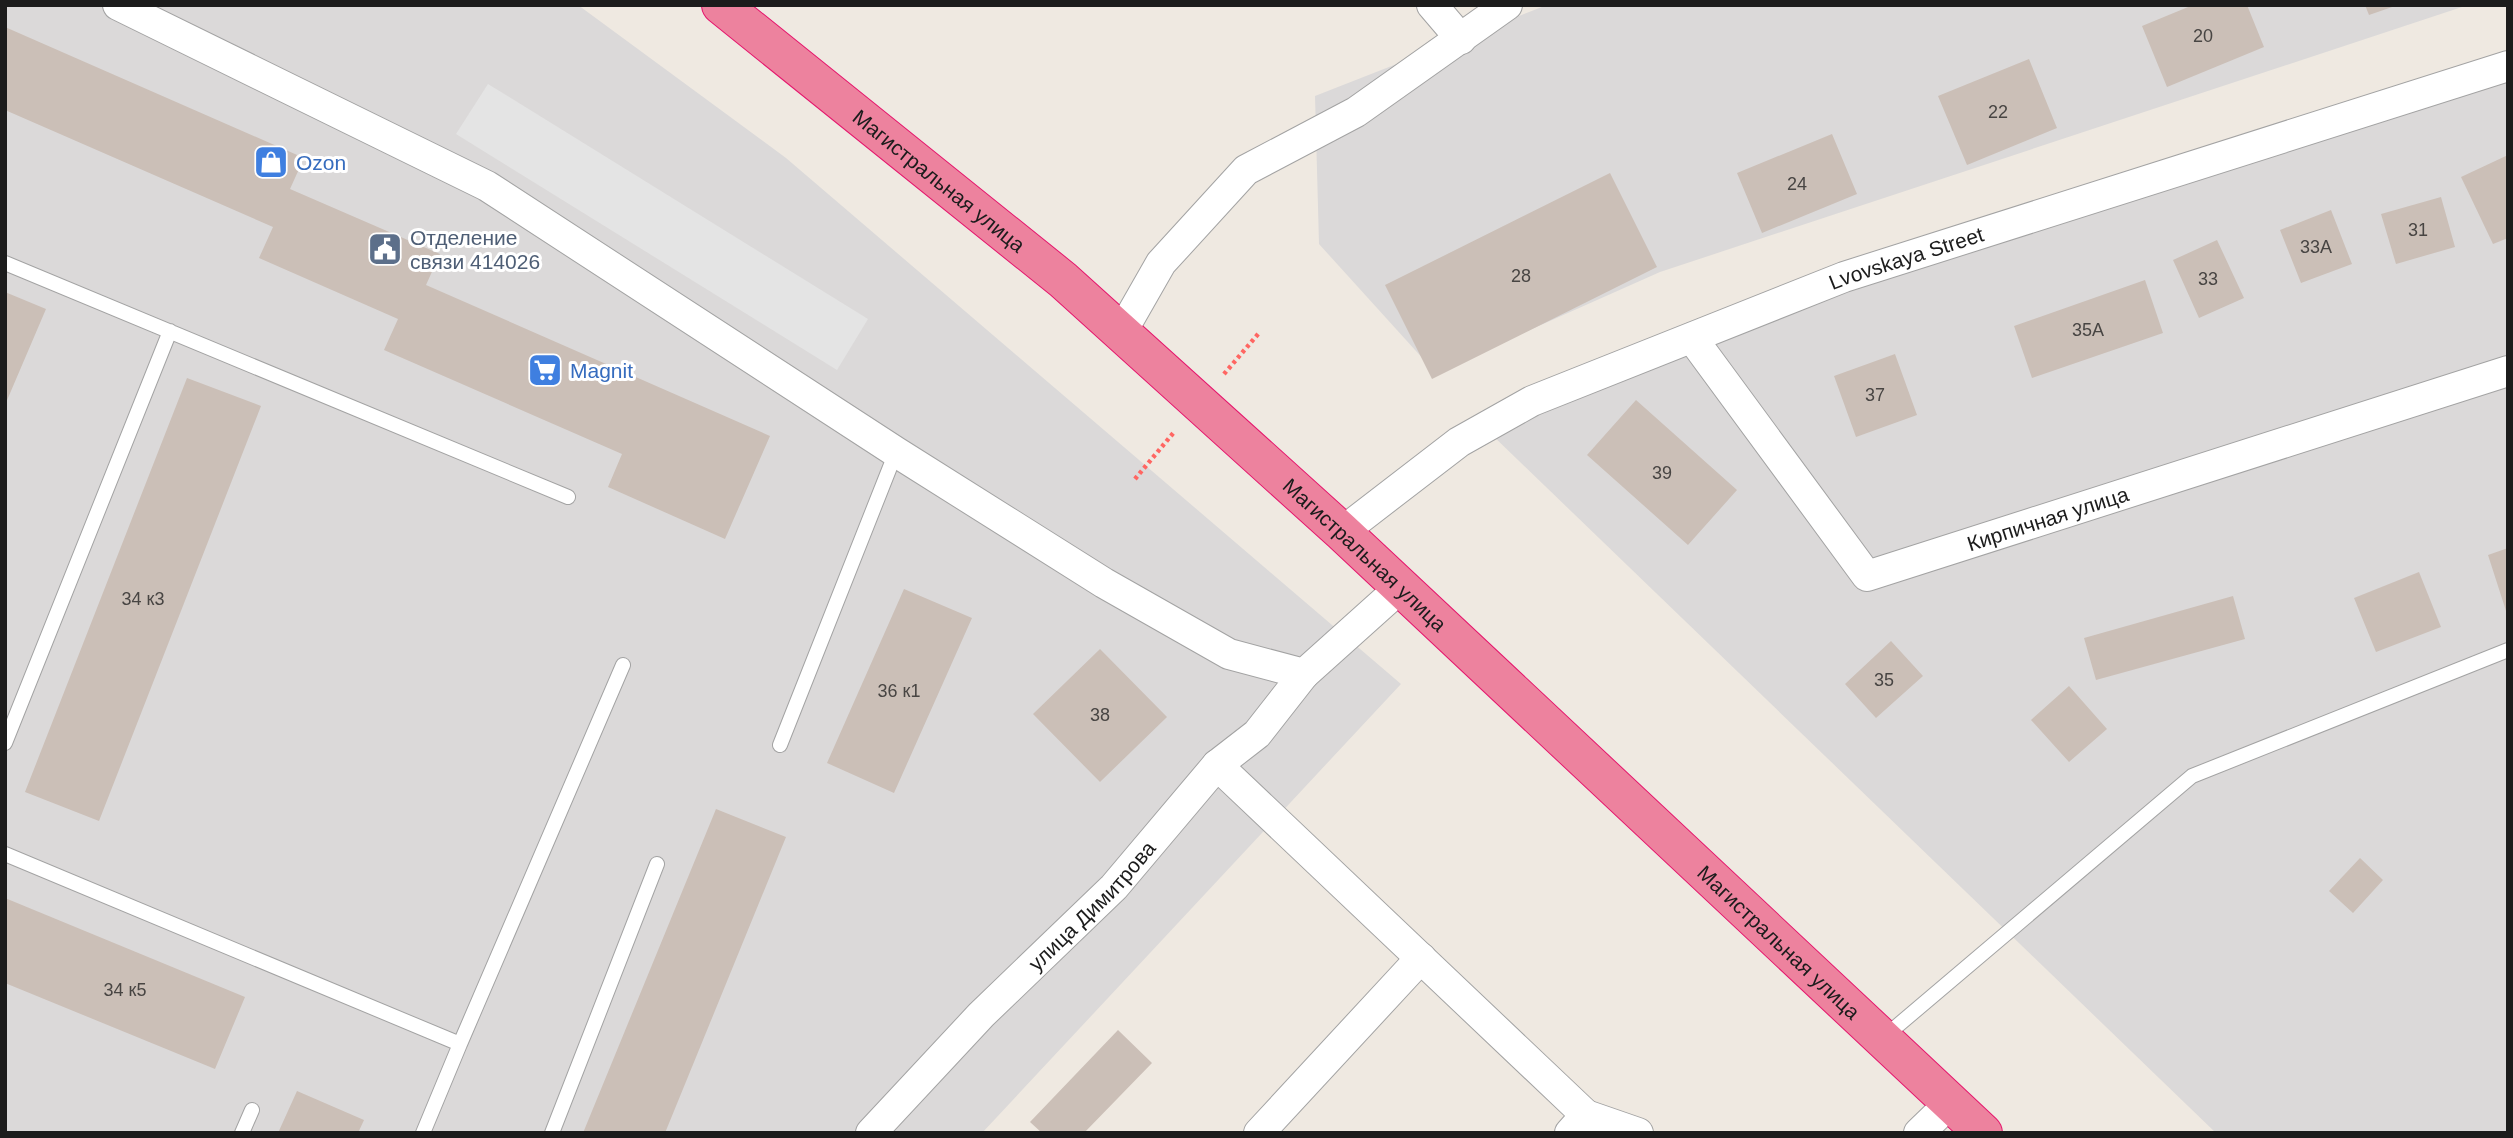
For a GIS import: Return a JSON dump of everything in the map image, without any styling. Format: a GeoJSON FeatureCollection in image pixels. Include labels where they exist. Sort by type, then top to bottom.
{"type":"FeatureCollection","features":[{"type":"Feature","properties":{"kind":"highway","name":"Магистральная улица"},"geometry":{"type":"LineString","coordinates":[[721,5],[1063,280],[1342,532],[1983,1133]]}},
{"type":"Feature","properties":{"kind":"street"},"geometry":{"type":"LineString","coordinates":[[118,5],[487,186],[896,452],[1104,583],[1229,654],[1304,674]]}},
{"type":"Feature","properties":{"kind":"street"},"geometry":{"type":"LineString","coordinates":[[1432,5],[1461,38]]}},
{"type":"Feature","properties":{"kind":"street"},"geometry":{"type":"LineString","coordinates":[[1121,332],[1161,263],[1246,170],[1356,112],[1507,5]]}},
{"type":"Feature","properties":{"kind":"street","name":"Lvovskaya Street"},"geometry":{"type":"LineString","coordinates":[[1342,532],[1459,442],[1532,401],[1844,277],[2508,66]]}},
{"type":"Feature","properties":{"kind":"street","name":"Кирпичная улица"},"geometry":{"type":"LineString","coordinates":[[1692,338],[1867,576],[2508,371]]}},
{"type":"Feature","properties":{"kind":"street","name":"улица Димитрова"},"geometry":{"type":"LineString","coordinates":[[872,1133],[981,1015],[1114,887],[1217,765],[1257,734],[1304,674],[1401,587]]}},
{"type":"Feature","properties":{"kind":"street"},"geometry":{"type":"LineString","coordinates":[[1217,765],[1421,958],[1578,1124],[1638,1133]]}},
{"type":"Feature","properties":{"kind":"street"},"geometry":{"type":"LineString","coordinates":[[1259,1133],[1421,958]]}},
{"type":"Feature","properties":{"kind":"street"},"geometry":{"type":"LineString","coordinates":[[1919,1133],[1950,1103]]}},
{"type":"Feature","properties":{"kind":"lane"},"geometry":{"type":"LineString","coordinates":[[5,263],[568,497]]}},
{"type":"Feature","properties":{"kind":"lane"},"geometry":{"type":"LineString","coordinates":[[5,743],[170,331]]}},
{"type":"Feature","properties":{"kind":"lane"},"geometry":{"type":"LineString","coordinates":[[780,745],[896,452]]}},
{"type":"Feature","properties":{"kind":"lane"},"geometry":{"type":"LineString","coordinates":[[1882,1039],[2192,776],[2508,650]]}},
{"type":"Feature","properties":{"kind":"lane"},"geometry":{"type":"LineString","coordinates":[[423,1133],[623,665]]}},
{"type":"Feature","properties":{"kind":"lane"},"geometry":{"type":"LineString","coordinates":[[5,854],[460,1044]]}},
{"type":"Feature","properties":{"kind":"lane"},"geometry":{"type":"LineString","coordinates":[[552,1133],[657,864]]}},
{"type":"Feature","properties":{"kind":"lane"},"geometry":{"type":"LineString","coordinates":[[242,1133],[252,1110]]}},
{"type":"Feature","properties":{"kind":"shaded area"},"geometry":{"type":"Polygon","coordinates":[[[5,5],[578,5],[786,158],[1401,684],[982,1133],[5,1133],[5,5]]]}},
{"type":"Feature","properties":{"kind":"shaded area"},"geometry":{"type":"Polygon","coordinates":[[[1547,5],[2468,5],[1660,272],[1435,372],[1319,244],[1315,96],[1547,5]]]}},
{"type":"Feature","properties":{"kind":"shaded area"},"geometry":{"type":"Polygon","coordinates":[[[2508,58],[2508,1133],[2216,1133],[1489,432],[1707,335],[2508,58]]]}},
{"type":"Feature","properties":{"kind":"shaded area"},"geometry":{"type":"Polygon","coordinates":[[[488,84],[868,319],[837,370],[456,134],[488,84]]]}},
{"type":"Feature","properties":{"kind":"building"},"geometry":{"type":"Polygon","coordinates":[[[2193,5],[2247,5],[2264,47],[2167,87],[2142,26],[2193,5]]]}},
{"type":"Feature","properties":{"kind":"building"},"geometry":{"type":"Polygon","coordinates":[[[2365,5],[2395,5],[2395,6],[2369,15],[2365,5]]]}},
{"type":"Feature","properties":{"kind":"building"},"geometry":{"type":"Polygon","coordinates":[[[5,27],[304,158],[290,189],[440,254],[426,285],[770,436],[725,539],[608,487],[622,454],[384,350],[398,319],[259,258],[273,227],[5,110],[5,27]]]}},
{"type":"Feature","properties":{"kind":"building"},"geometry":{"type":"Polygon","coordinates":[[[2029,59],[2057,128],[1967,165],[1938,96],[2029,59]]]}},
{"type":"Feature","properties":{"kind":"building"},"geometry":{"type":"Polygon","coordinates":[[[1832,134],[1857,194],[1762,233],[1737,173],[1832,134]]]}},
{"type":"Feature","properties":{"kind":"building"},"geometry":{"type":"Polygon","coordinates":[[[2508,155],[2508,238],[2493,244],[2461,177],[2508,155]]]}},
{"type":"Feature","properties":{"kind":"building"},"geometry":{"type":"Polygon","coordinates":[[[1610,173],[1657,267],[1432,379],[1385,285],[1610,173]]]}},
{"type":"Feature","properties":{"kind":"building"},"geometry":{"type":"Polygon","coordinates":[[[2441,197],[2455,247],[2396,264],[2381,214],[2441,197]]]}},
{"type":"Feature","properties":{"kind":"building"},"geometry":{"type":"Polygon","coordinates":[[[2331,210],[2352,264],[2301,283],[2280,230],[2331,210]]]}},
{"type":"Feature","properties":{"kind":"building"},"geometry":{"type":"Polygon","coordinates":[[[2217,240],[2244,298],[2199,318],[2173,260],[2217,240]]]}},
{"type":"Feature","properties":{"kind":"building"},"geometry":{"type":"Polygon","coordinates":[[[2145,280],[2163,333],[2032,378],[2014,326],[2145,280]]]}},
{"type":"Feature","properties":{"kind":"building"},"geometry":{"type":"Polygon","coordinates":[[[5,292],[46,309],[5,405],[5,292]]]}},
{"type":"Feature","properties":{"kind":"building"},"geometry":{"type":"Polygon","coordinates":[[[1895,354],[1917,415],[1856,437],[1834,376],[1895,354]]]}},
{"type":"Feature","properties":{"kind":"building"},"geometry":{"type":"Polygon","coordinates":[[[187,378],[261,406],[99,821],[25,792],[187,378]]]}},
{"type":"Feature","properties":{"kind":"building"},"geometry":{"type":"Polygon","coordinates":[[[1636,400],[1737,490],[1688,545],[1587,455],[1636,400]]]}},
{"type":"Feature","properties":{"kind":"building"},"geometry":{"type":"Polygon","coordinates":[[[2508,548],[2508,614],[2507,614],[2488,555],[2508,548]]]}},
{"type":"Feature","properties":{"kind":"building"},"geometry":{"type":"Polygon","coordinates":[[[2419,572],[2441,627],[2376,652],[2354,598],[2419,572]]]}},
{"type":"Feature","properties":{"kind":"building"},"geometry":{"type":"Polygon","coordinates":[[[904,589],[972,618],[894,793],[827,763],[904,589]]]}},
{"type":"Feature","properties":{"kind":"building"},"geometry":{"type":"Polygon","coordinates":[[[2233,596],[2245,639],[2096,680],[2084,638],[2233,596]]]}},
{"type":"Feature","properties":{"kind":"building"},"geometry":{"type":"Polygon","coordinates":[[[1891,641],[1923,676],[1876,718],[1845,684],[1891,641]]]}},
{"type":"Feature","properties":{"kind":"building"},"geometry":{"type":"Polygon","coordinates":[[[1100,649],[1167,717],[1100,782],[1033,714],[1100,649]]]}},
{"type":"Feature","properties":{"kind":"building"},"geometry":{"type":"Polygon","coordinates":[[[2069,686],[2107,729],[2069,762],[2031,720],[2069,686]]]}},
{"type":"Feature","properties":{"kind":"building"},"geometry":{"type":"Polygon","coordinates":[[[716,809],[786,837],[665,1133],[583,1133],[716,809]]]}},
{"type":"Feature","properties":{"kind":"building"},"geometry":{"type":"Polygon","coordinates":[[[2360,858],[2383,880],[2353,913],[2329,891],[2360,858]]]}},
{"type":"Feature","properties":{"kind":"building"},"geometry":{"type":"Polygon","coordinates":[[[5,898],[245,997],[215,1069],[5,983],[5,898]]]}},
{"type":"Feature","properties":{"kind":"building"},"geometry":{"type":"Polygon","coordinates":[[[1118,1030],[1152,1063],[1084,1133],[1042,1133],[1030,1122],[1118,1030]]]}},
{"type":"Feature","properties":{"kind":"building"},"geometry":{"type":"Polygon","coordinates":[[[297,1091],[364,1120],[358,1133],[278,1133],[297,1091]]]}},
{"type":"Feature","properties":{"kind":"place","name":"Ozon"},"geometry":{"type":"Point","coordinates":[271,162]}},
{"type":"Feature","properties":{"kind":"place","name":"Отделение связи 414026"},"geometry":{"type":"Point","coordinates":[385,249]}},
{"type":"Feature","properties":{"kind":"place","name":"Magnit"},"geometry":{"type":"Point","coordinates":[545,370]}}]}
